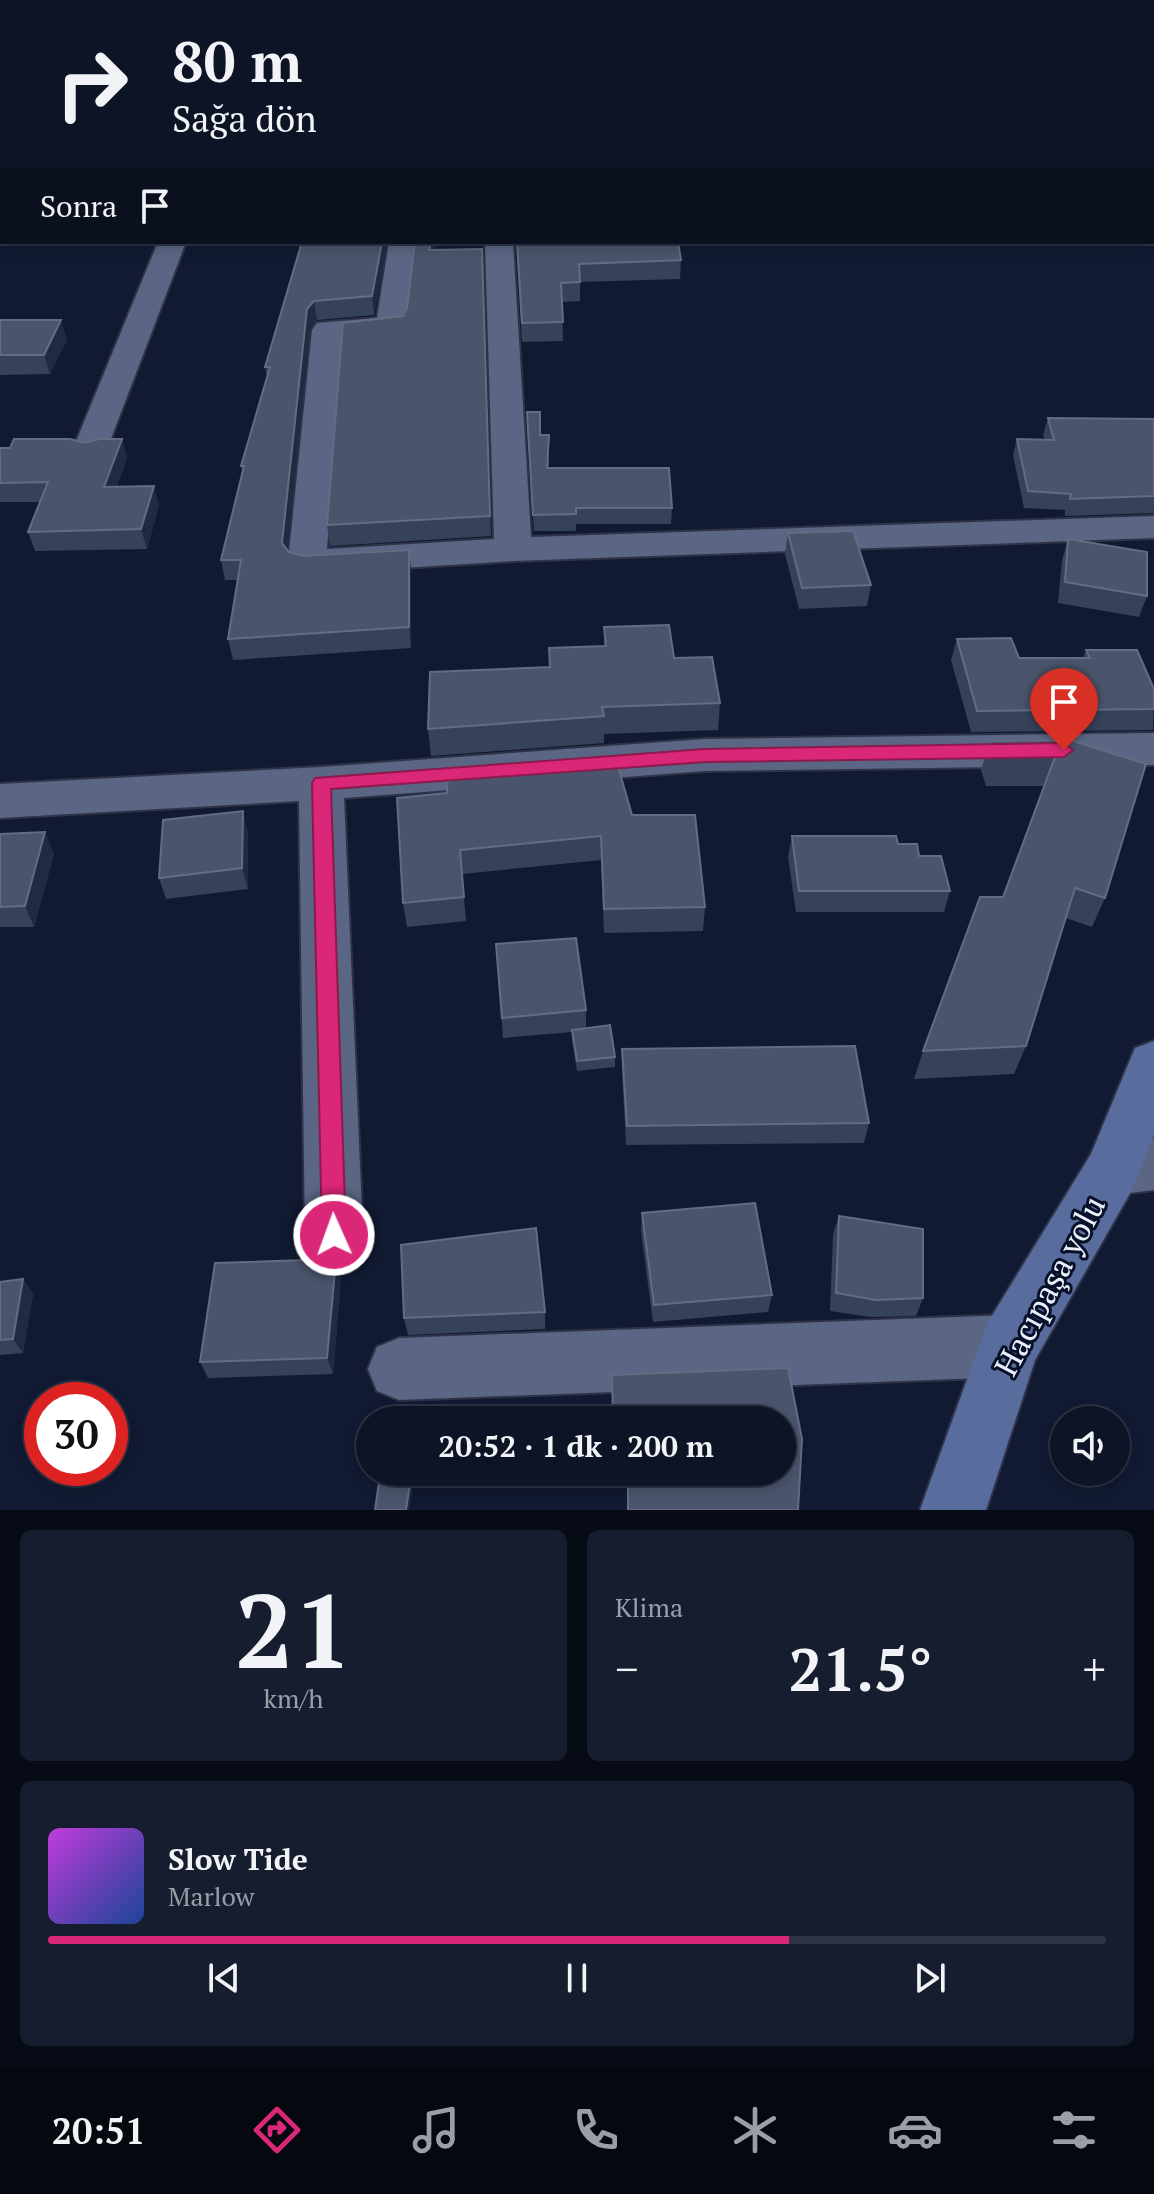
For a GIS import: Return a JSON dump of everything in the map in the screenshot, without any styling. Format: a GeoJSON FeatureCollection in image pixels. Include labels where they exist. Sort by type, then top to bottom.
{"type":"FeatureCollection","features":[{"type":"Feature","properties":{"kind":"main road","name":"Hacıpaşa yolu"},"geometry":{"type":"LineString","coordinates":[[953,1510],[1009,1346],[1134,1166],[1154,1064]]}},
{"type":"Feature","properties":{"kind":"street"},"geometry":{"type":"LineString","coordinates":[[90,449],[171,244]]}},
{"type":"Feature","properties":{"kind":"street"},"geometry":{"type":"LineString","coordinates":[[403,244],[391,327],[328,330],[307,562],[513,549],[1154,527]]}},
{"type":"Feature","properties":{"kind":"street"},"geometry":{"type":"LineString","coordinates":[[499,244],[513,549]]}},
{"type":"Feature","properties":{"kind":"street"},"geometry":{"type":"LineString","coordinates":[[0,801],[321,783],[705,755],[1154,749]]}},
{"type":"Feature","properties":{"kind":"street"},"geometry":{"type":"LineString","coordinates":[[321,783],[334,1235]]}},
{"type":"Feature","properties":{"kind":"street"},"geometry":{"type":"LineString","coordinates":[[399,1369],[1009,1346]]}},
{"type":"Feature","properties":{"kind":"building"},"geometry":{"type":"Polygon","coordinates":[[[382,244],[372,296],[314,301],[307,309],[282,543],[289,552],[304,556],[409,550],[409,627],[228,639],[241,560],[221,560],[244,466],[241,466],[270,367],[265,367],[301,245],[382,244]]]}},
{"type":"Feature","properties":{"kind":"building"},"geometry":{"type":"Polygon","coordinates":[[[415,244],[430,244],[429,250],[482,249],[490,516],[327,525],[343,323],[403,316],[407,308],[415,244]]]}},
{"type":"Feature","properties":{"kind":"building"},"geometry":{"type":"Polygon","coordinates":[[[517,244],[678,244],[681,260],[579,264],[580,282],[561,283],[563,322],[522,323],[517,244]]]}},
{"type":"Feature","properties":{"kind":"building"},"geometry":{"type":"Polygon","coordinates":[[[1,320],[61,320],[44,355],[0,355],[1,320]]]}},
{"type":"Feature","properties":{"kind":"building"},"geometry":{"type":"Polygon","coordinates":[[[527,412],[540,412],[540,435],[549,435],[547,468],[669,468],[672,508],[576,508],[576,514],[533,515],[527,412]]]}},
{"type":"Feature","properties":{"kind":"building"},"geometry":{"type":"Polygon","coordinates":[[[1048,418],[1154,419],[1154,496],[1070,499],[1071,494],[1028,491],[1017,439],[1054,440],[1048,418]]]}},
{"type":"Feature","properties":{"kind":"building"},"geometry":{"type":"Polygon","coordinates":[[[14,439],[70,439],[85,443],[99,439],[122,439],[104,487],[154,486],[141,529],[28,532],[48,482],[0,483],[0,448],[10,448],[14,439]]]}},
{"type":"Feature","properties":{"kind":"building"},"geometry":{"type":"Polygon","coordinates":[[[853,531],[871,585],[802,588],[788,533],[853,531]]]}},
{"type":"Feature","properties":{"kind":"building"},"geometry":{"type":"Polygon","coordinates":[[[1068,539],[1147,552],[1147,596],[1065,582],[1068,539]]]}},
{"type":"Feature","properties":{"kind":"building"},"geometry":{"type":"Polygon","coordinates":[[[669,625],[674,658],[712,657],[720,703],[602,707],[604,716],[428,729],[430,672],[550,667],[549,648],[606,646],[604,627],[669,625]]]}},
{"type":"Feature","properties":{"kind":"building"},"geometry":{"type":"Polygon","coordinates":[[[1011,638],[1019,658],[1090,658],[1086,650],[1137,650],[1154,689],[1154,709],[977,711],[957,639],[1011,638]]]}},
{"type":"Feature","properties":{"kind":"building"},"geometry":{"type":"Polygon","coordinates":[[[1070,740],[1146,764],[1105,898],[1075,888],[1026,1046],[923,1051],[980,897],[1003,897],[1055,757],[995,757],[990,741],[1070,740]]]}},
{"type":"Feature","properties":{"kind":"building"},"geometry":{"type":"Polygon","coordinates":[[[615,756],[632,815],[695,815],[705,907],[604,909],[601,836],[460,850],[464,897],[403,903],[397,798],[447,793],[448,769],[615,756]]]}},
{"type":"Feature","properties":{"kind":"building"},"geometry":{"type":"Polygon","coordinates":[[[243,811],[242,868],[159,878],[163,820],[243,811]]]}},
{"type":"Feature","properties":{"kind":"building"},"geometry":{"type":"Polygon","coordinates":[[[45,832],[25,906],[0,907],[0,834],[45,832]]]}},
{"type":"Feature","properties":{"kind":"building"},"geometry":{"type":"Polygon","coordinates":[[[792,836],[896,836],[898,844],[917,844],[919,856],[941,856],[950,891],[799,891],[792,836]]]}},
{"type":"Feature","properties":{"kind":"building"},"geometry":{"type":"Polygon","coordinates":[[[576,938],[586,1010],[502,1018],[496,944],[576,938]]]}},
{"type":"Feature","properties":{"kind":"building"},"geometry":{"type":"Polygon","coordinates":[[[610,1025],[615,1057],[577,1061],[572,1030],[610,1025]]]}},
{"type":"Feature","properties":{"kind":"building"},"geometry":{"type":"Polygon","coordinates":[[[855,1046],[869,1123],[627,1126],[622,1049],[855,1046]]]}},
{"type":"Feature","properties":{"kind":"building"},"geometry":{"type":"Polygon","coordinates":[[[755,1203],[772,1295],[654,1305],[642,1213],[755,1203]]]}},
{"type":"Feature","properties":{"kind":"building"},"geometry":{"type":"Polygon","coordinates":[[[839,1216],[923,1229],[923,1298],[876,1300],[836,1293],[839,1216]]]}},
{"type":"Feature","properties":{"kind":"building"},"geometry":{"type":"Polygon","coordinates":[[[536,1228],[545,1312],[404,1318],[401,1245],[536,1228]]]}},
{"type":"Feature","properties":{"kind":"building"},"geometry":{"type":"Polygon","coordinates":[[[336,1259],[327,1358],[200,1362],[215,1263],[336,1259]]]}},
{"type":"Feature","properties":{"kind":"building"},"geometry":{"type":"Polygon","coordinates":[[[23,1279],[13,1339],[0,1340],[0,1282],[23,1279]]]}},
{"type":"Feature","properties":{"kind":"building"},"geometry":{"type":"Polygon","coordinates":[[[788,1368],[795,1406],[613,1406],[612,1375],[788,1368]]]}},
{"type":"Feature","properties":{"kind":"building"},"geometry":{"type":"Polygon","coordinates":[[[796,1409],[802,1439],[798,1510],[628,1510],[628,1486],[796,1486],[796,1409]]]}},
{"type":"Feature","properties":{"kind":"building"},"geometry":{"type":"Polygon","coordinates":[[[378,1486],[410,1486],[406,1510],[375,1510],[378,1486]]]}},
{"type":"Feature","properties":{"kind":"route"},"geometry":{"type":"LineString","coordinates":[[334,1235],[321,783],[705,755],[1064,750]]}}]}
